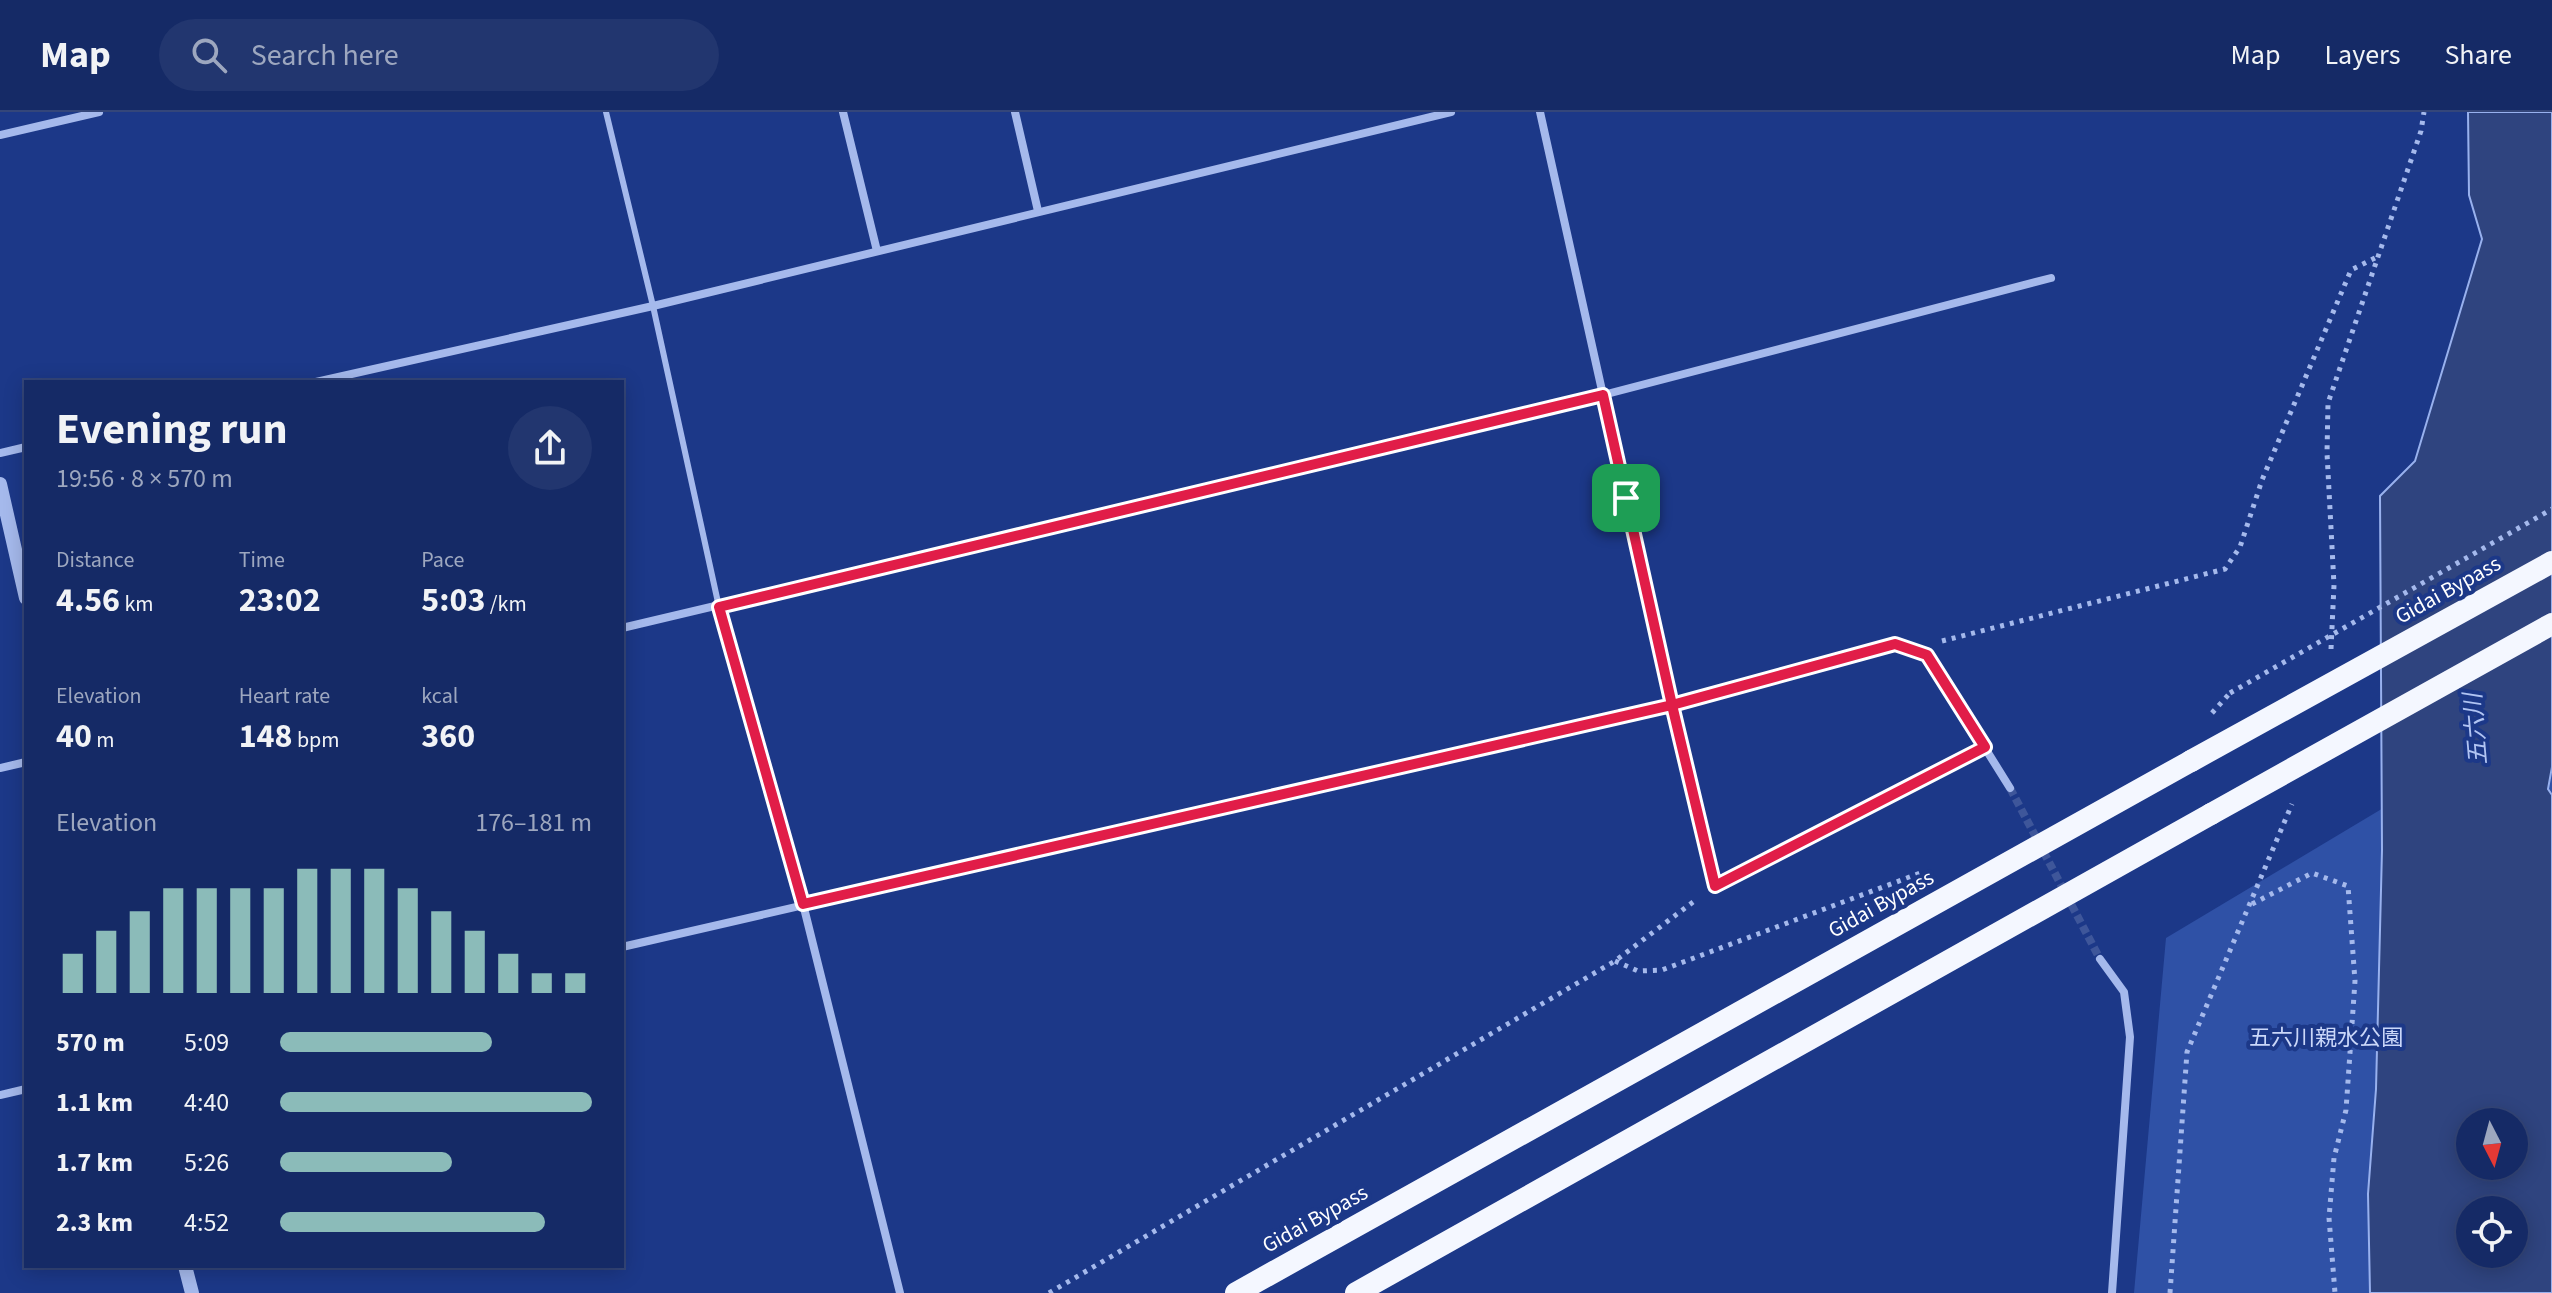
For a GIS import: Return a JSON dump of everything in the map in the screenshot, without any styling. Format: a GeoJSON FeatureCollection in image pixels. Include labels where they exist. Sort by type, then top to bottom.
{"type":"FeatureCollection","features":[{"type":"Feature","properties":{"kind":"highway","name":"Gidai Bypass"},"geometry":{"type":"LineString","coordinates":[[1236,1293],[2552,562]]}},
{"type":"Feature","properties":{"kind":"highway"},"geometry":{"type":"LineString","coordinates":[[1356,1293],[2552,624]]}},
{"type":"Feature","properties":{"kind":"street"},"geometry":{"type":"LineString","coordinates":[[0,135],[99,112]]}},
{"type":"Feature","properties":{"kind":"street"},"geometry":{"type":"LineString","coordinates":[[843,112],[877,251]]}},
{"type":"Feature","properties":{"kind":"street"},"geometry":{"type":"LineString","coordinates":[[1015,112],[1038,211]]}},
{"type":"Feature","properties":{"kind":"street"},"geometry":{"type":"LineString","coordinates":[[325,380],[653,306],[1451,112]]}},
{"type":"Feature","properties":{"kind":"street"},"geometry":{"type":"LineString","coordinates":[[1540,112],[1715,886]]}},
{"type":"Feature","properties":{"kind":"street"},"geometry":{"type":"LineString","coordinates":[[624,628],[1603,395],[2051,278]]}},
{"type":"Feature","properties":{"kind":"street"},"geometry":{"type":"LineString","coordinates":[[0,453],[24,447]]}},
{"type":"Feature","properties":{"kind":"street"},"geometry":{"type":"LineString","coordinates":[[0,484],[24,589]]}},
{"type":"Feature","properties":{"kind":"street"},"geometry":{"type":"LineString","coordinates":[[624,947],[1672,705],[1895,644],[1927,655],[2010,788]]}},
{"type":"Feature","properties":{"kind":"street"},"geometry":{"type":"LineString","coordinates":[[0,768],[24,762]]}},
{"type":"Feature","properties":{"kind":"street"},"geometry":{"type":"LineString","coordinates":[[803,904],[900,1293]]}},
{"type":"Feature","properties":{"kind":"street"},"geometry":{"type":"LineString","coordinates":[[2100,959],[2124,992],[2130,1037],[2112,1293]]}},
{"type":"Feature","properties":{"kind":"street"},"geometry":{"type":"LineString","coordinates":[[0,1095],[24,1089]]}},
{"type":"Feature","properties":{"kind":"street"},"geometry":{"type":"LineString","coordinates":[[186,1268],[192,1293]]}},
{"type":"Feature","properties":{"kind":"lane"},"geometry":{"type":"LineString","coordinates":[[606,112],[653,306],[719,607],[803,904]]}},
{"type":"Feature","properties":{"kind":"path"},"geometry":{"type":"LineString","coordinates":[[1927,655],[1945,638],[2225,569],[2240,547],[2262,480],[2351,270],[2378,257]]}},
{"type":"Feature","properties":{"kind":"path"},"geometry":{"type":"LineString","coordinates":[[2198,720],[2212,713],[2230,693],[2552,509]]}},
{"type":"Feature","properties":{"kind":"path"},"geometry":{"type":"LineString","coordinates":[[1049,1293],[1615,961],[1715,886],[1985,747]]}},
{"type":"Feature","properties":{"kind":"path"},"geometry":{"type":"LineString","coordinates":[[1615,961],[1638,971],[1662,970],[1925,872]]}},
{"type":"Feature","properties":{"kind":"path"},"geometry":{"type":"LineString","coordinates":[[2250,905],[2312,873],[2348,886],[2355,981],[2346,1110],[2334,1158],[2329,1218],[2335,1293]]}},
{"type":"Feature","properties":{"kind":"green space","name":"五六川親水公園"},"geometry":{"type":"Polygon","coordinates":[[[2552,707],[2552,1293],[2134,1293],[2166,938],[2552,707]]]}},
{"type":"Feature","properties":{"kind":"water","name":"五六川"},"geometry":{"type":"Polygon","coordinates":[[[2468,112],[2552,112],[2552,767],[2548,789],[2552,795],[2552,1293],[2370,1293],[2368,1194],[2376,1089],[2382,850],[2380,496],[2415,461],[2482,239],[2469,195],[2468,112]]]}},
{"type":"Feature","properties":{"kind":"tunnel"},"geometry":{"type":"LineString","coordinates":[[2010,788],[2100,959]]}},
{"type":"Feature","properties":{"kind":"route"},"geometry":{"type":"LineString","coordinates":[[1626,498],[1603,395],[719,607],[803,904],[1672,705],[1715,886],[1985,747],[1927,655],[1895,644],[1672,705],[1626,498]]}}]}
